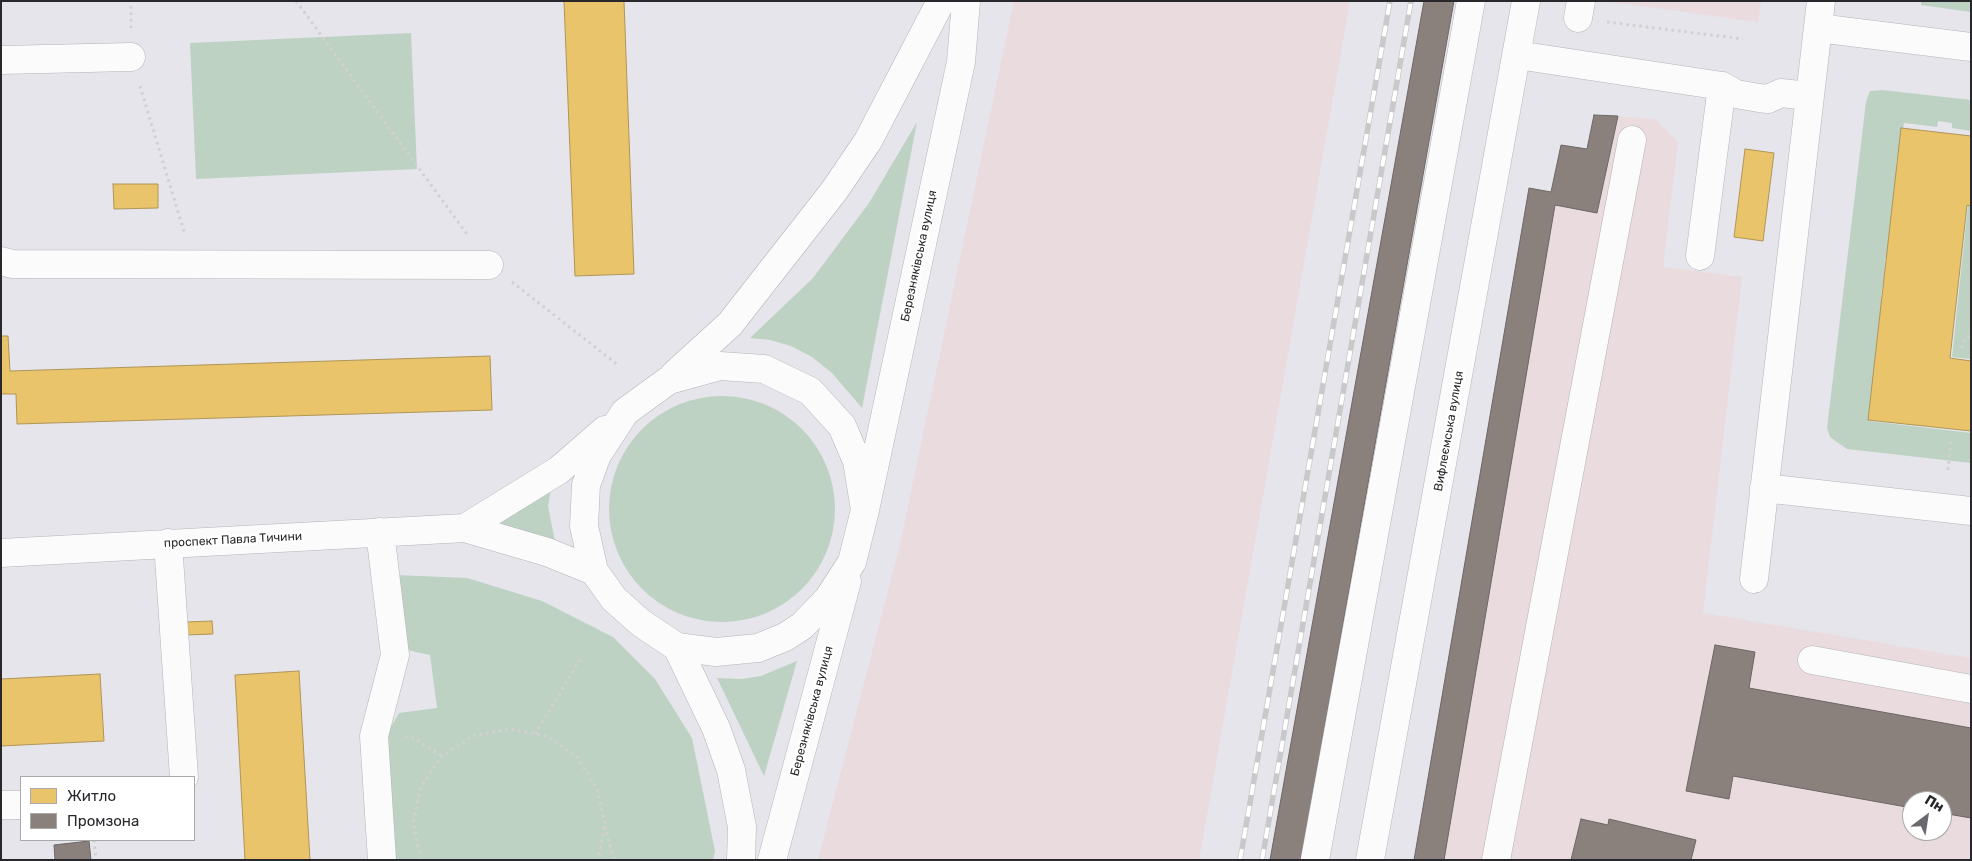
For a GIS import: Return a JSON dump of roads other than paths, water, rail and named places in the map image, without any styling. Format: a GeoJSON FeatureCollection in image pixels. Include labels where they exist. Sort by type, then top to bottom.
{"type":"FeatureCollection","features":[{"type":"Feature","properties":{"kind":"street"},"geometry":{"type":"LineString","coordinates":[[669,380],[730,324],[834,191],[868,141],[941,1]]}},
{"type":"Feature","properties":{"kind":"street","name":"Березняківська вулиця"},"geometry":{"type":"LineString","coordinates":[[772,860],[852,562],[864,510],[961,62],[966,1]]}},
{"type":"Feature","properties":{"kind":"street"},"geometry":{"type":"LineString","coordinates":[[1315,860],[1471,1]]}},
{"type":"Feature","properties":{"kind":"street","name":"Вифлеємська вулиця"},"geometry":{"type":"LineString","coordinates":[[1370,860],[1526,1]]}},
{"type":"Feature","properties":{"kind":"street"},"geometry":{"type":"LineString","coordinates":[[1754,579],[1821,1]]}},
{"type":"Feature","properties":{"kind":"street"},"geometry":{"type":"LineString","coordinates":[[1818,28],[1971,47]]}},
{"type":"Feature","properties":{"kind":"street"},"geometry":{"type":"LineString","coordinates":[[1517,55],[1722,86],[1736,94],[1759,98],[1768,99],[1781,93],[1809,96]]}},
{"type":"Feature","properties":{"kind":"street"},"geometry":{"type":"LineString","coordinates":[[1,60],[131,56]]}},
{"type":"Feature","properties":{"kind":"street"},"geometry":{"type":"LineString","coordinates":[[1700,256],[1722,86]]}},
{"type":"Feature","properties":{"kind":"street"},"geometry":{"type":"LineString","coordinates":[[1496,860],[1632,140]]}},
{"type":"Feature","properties":{"kind":"street"},"geometry":{"type":"LineString","coordinates":[[1,261],[12,264],[490,265]]}},
{"type":"Feature","properties":{"kind":"street"},"geometry":{"type":"LineString","coordinates":[[669,380],[720,366],[764,369],[810,392],[842,426],[857,460],[864,510]]}},
{"type":"Feature","properties":{"kind":"street","name":"проспект Павла Тичини"},"geometry":{"type":"LineString","coordinates":[[465,528],[559,470],[625,412],[669,380]]}},
{"type":"Feature","properties":{"kind":"street"},"geometry":{"type":"LineString","coordinates":[[625,412],[597,455],[586,484],[584,526],[594,571],[620,605],[641,623],[677,647],[716,652],[758,648],[785,637],[802,626],[828,600],[852,562]]}},
{"type":"Feature","properties":{"kind":"street"},"geometry":{"type":"LineString","coordinates":[[1764,488],[1971,511]]}},
{"type":"Feature","properties":{"kind":"street","name":"проспект Павла Тичини"},"geometry":{"type":"LineString","coordinates":[[1,553],[465,528],[547,552],[594,571]]}},
{"type":"Feature","properties":{"kind":"street"},"geometry":{"type":"LineString","coordinates":[[380,532],[394,655],[374,736],[382,860]]}},
{"type":"Feature","properties":{"kind":"street"},"geometry":{"type":"LineString","coordinates":[[168,543],[184,776]]}},
{"type":"Feature","properties":{"kind":"street"},"geometry":{"type":"LineString","coordinates":[[677,647],[716,728],[731,770],[742,827],[741,860]]}},
{"type":"Feature","properties":{"kind":"street"},"geometry":{"type":"LineString","coordinates":[[1812,660],[1971,688]]}},
{"type":"Feature","properties":{"kind":"street"},"geometry":{"type":"LineString","coordinates":[[1,806],[20,804]]}},
{"type":"Feature","properties":{"kind":"railway"},"geometry":{"type":"LineString","coordinates":[[1240,860],[1390,1]]}},
{"type":"Feature","properties":{"kind":"railway"},"geometry":{"type":"LineString","coordinates":[[1262,860],[1411,1]]}}]}
